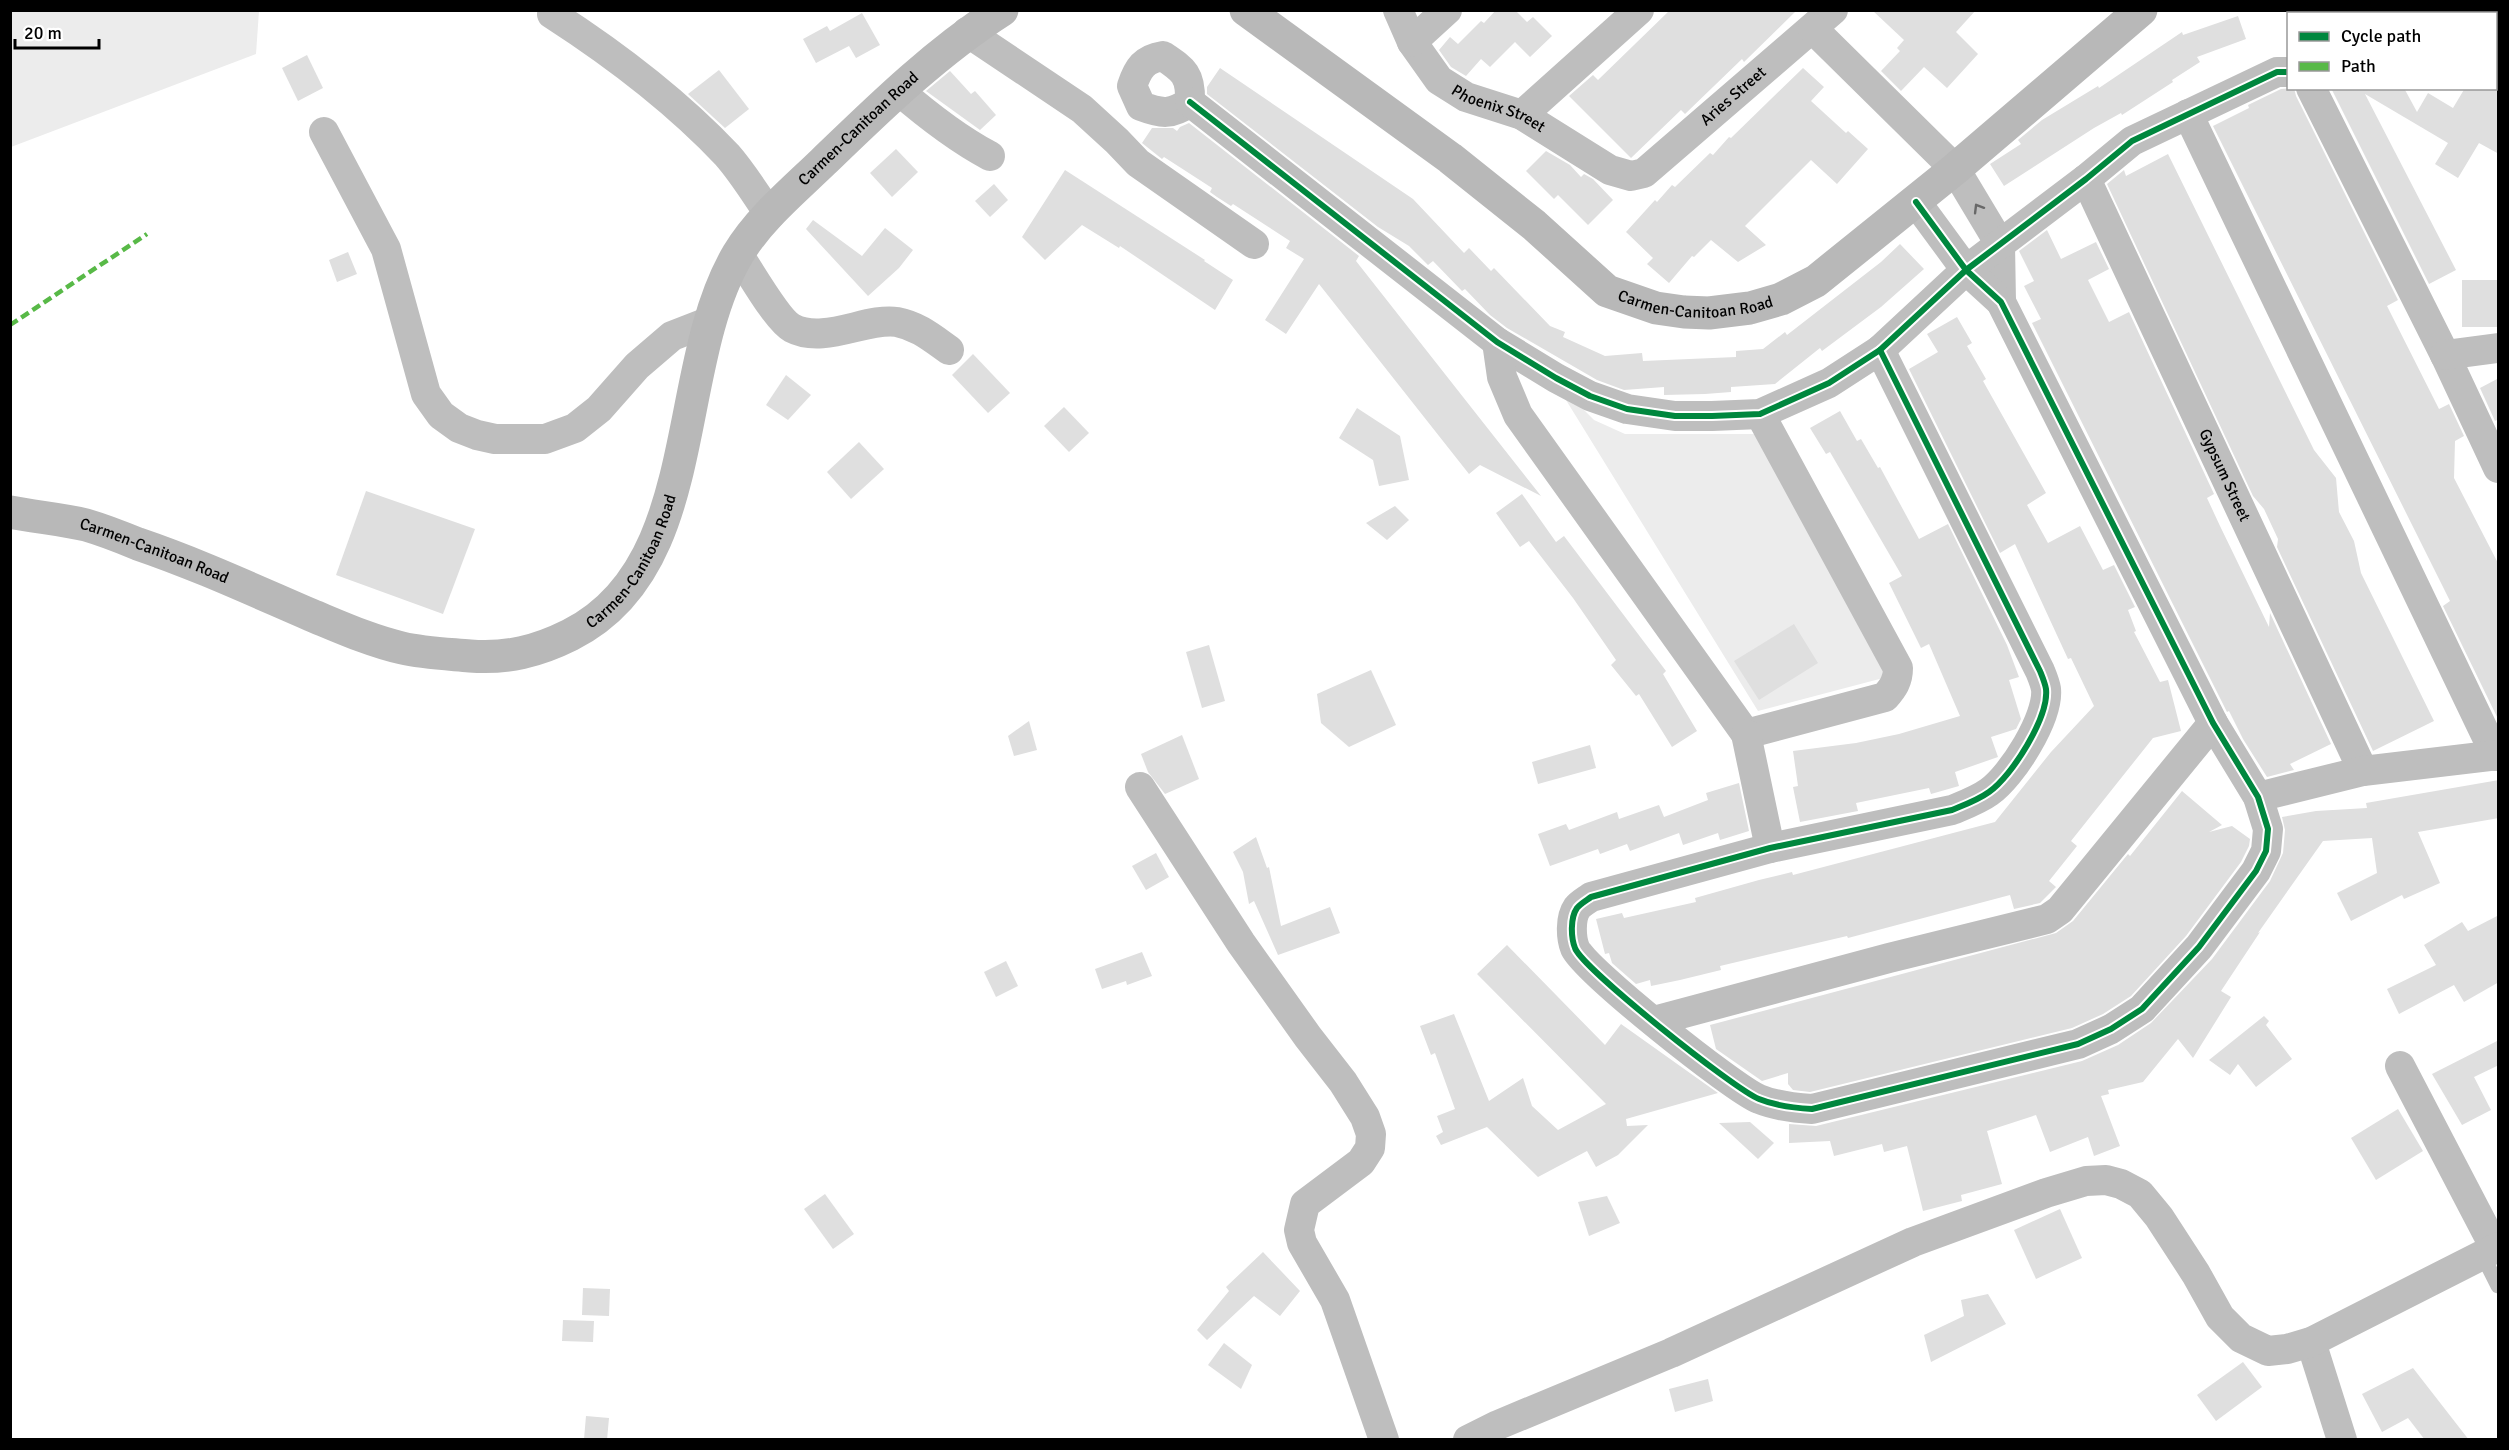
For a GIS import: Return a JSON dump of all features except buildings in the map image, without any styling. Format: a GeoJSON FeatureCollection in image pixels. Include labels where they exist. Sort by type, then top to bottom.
{"type":"FeatureCollection","features":[{"type":"Feature","properties":{"kind":"main road","name":"Carmen-Canitoan Road"},"geometry":{"type":"LineString","coordinates":[[10,512],[87,525],[172,556],[342,628],[402,648],[475,656],[509,656],[543,648],[579,631],[611,608],[623,595],[643,564],[657,532],[672,488],[693,401],[708,322],[738,254],[770,215],[898,90],[968,32],[1002,10]]}},
{"type":"Feature","properties":{"kind":"main road","name":"Carmen-Canitoan Road"},"geometry":{"type":"LineString","coordinates":[[1246,10],[1450,158],[1534,225],[1607,291],[1635,302],[1684,312],[1709,313],[1750,308],[1781,299],[1816,281],[1955,170],[2141,10]]}},
{"type":"Feature","properties":{"kind":"street","name":"Phoenix Street"},"geometry":{"type":"LineString","coordinates":[[1398,10],[1412,42],[1439,80],[1466,97],[1522,115],[1610,170],[1631,176]]}},
{"type":"Feature","properties":{"kind":"street"},"geometry":{"type":"LineString","coordinates":[[1412,42],[1447,10]]}},
{"type":"Feature","properties":{"kind":"street"},"geometry":{"type":"LineString","coordinates":[[1522,115],[1639,10]]}},
{"type":"Feature","properties":{"kind":"street"},"geometry":{"type":"LineString","coordinates":[[552,14],[589,38],[632,71],[728,156],[770,215]]}},
{"type":"Feature","properties":{"kind":"street"},"geometry":{"type":"LineString","coordinates":[[1823,20],[1955,170],[2000,244],[2001,302]]}},
{"type":"Feature","properties":{"kind":"street","name":"Aries Street"},"geometry":{"type":"LineString","coordinates":[[1631,176],[1644,173],[1823,20]]}},
{"type":"Feature","properties":{"kind":"street"},"geometry":{"type":"LineString","coordinates":[[968,32],[1082,109],[1138,164],[1254,243]]}},
{"type":"Feature","properties":{"kind":"street"},"geometry":{"type":"LineString","coordinates":[[1190,102],[1497,342],[1590,396],[1627,409],[1675,416],[1760,414],[1829,383],[1880,350],[1966,270],[2132,141],[2277,72],[2287,72]]}},
{"type":"Feature","properties":{"kind":"street"},"geometry":{"type":"LineString","coordinates":[[898,90],[929,118],[967,144],[990,156]]}},
{"type":"Feature","properties":{"kind":"street"},"geometry":{"type":"LineString","coordinates":[[2312,90],[2499,468]]}},
{"type":"Feature","properties":{"kind":"street"},"geometry":{"type":"LineString","coordinates":[[2188,114],[2497,756],[2363,771],[2258,797]]}},
{"type":"Feature","properties":{"kind":"street"},"geometry":{"type":"LineString","coordinates":[[324,132],[386,249],[426,394],[441,415],[459,428],[495,439],[544,440],[575,428],[599,408],[637,366],[672,336],[708,322]]}},
{"type":"Feature","properties":{"kind":"street","name":"Gypsum Street"},"geometry":{"type":"LineString","coordinates":[[2086,179],[2363,771]]}},
{"type":"Feature","properties":{"kind":"street"},"geometry":{"type":"LineString","coordinates":[[1880,350],[2040,671],[2046,689],[2034,733],[2007,777],[1988,793],[1952,810],[1770,848],[1591,897],[1577,908],[1573,923],[1576,950],[1622,996],[1735,1085],[1757,1098],[1786,1107],[1812,1109],[2078,1044],[2111,1029],[2142,1009],[2199,946],[2256,871],[2265,851],[2268,829],[2258,797],[2213,723],[2001,302],[1966,270],[1916,202]]}},
{"type":"Feature","properties":{"kind":"street"},"geometry":{"type":"LineString","coordinates":[[738,254],[778,313],[792,328],[817,334],[894,322],[917,327],[949,350]]}},
{"type":"Feature","properties":{"kind":"street"},"geometry":{"type":"LineString","coordinates":[[1497,342],[1502,377],[1518,416],[1746,734],[1770,848]]}},
{"type":"Feature","properties":{"kind":"street"},"geometry":{"type":"LineString","coordinates":[[2445,355],[2499,348]]}},
{"type":"Feature","properties":{"kind":"street"},"geometry":{"type":"LineString","coordinates":[[1746,734],[1885,697],[1893,688],[1898,677],[1898,669],[1760,414]]}},
{"type":"Feature","properties":{"kind":"street"},"geometry":{"type":"LineString","coordinates":[[1654,1021],[1889,958],[2047,919],[2060,910],[2213,723]]}},
{"type":"Feature","properties":{"kind":"street"},"geometry":{"type":"LineString","coordinates":[[1140,787],[1241,943],[1343,1082],[1365,1117],[1371,1134],[1370,1148],[1361,1162],[1305,1204],[1299,1230],[1302,1243],[1335,1300],[1384,1440]]}},
{"type":"Feature","properties":{"kind":"street"},"geometry":{"type":"LineString","coordinates":[[1468,1440],[1498,1425],[1671,1353],[1912,1242],[2046,1193],[2086,1181],[2106,1180],[2121,1184],[2140,1194],[2159,1217],[2190,1264],[2220,1317],[2241,1338],[2268,1352],[2311,1342],[2492,1250],[2400,1066]]}},
{"type":"Feature","properties":{"kind":"street"},"geometry":{"type":"LineString","coordinates":[[2311,1342],[2342,1440]]}},
{"type":"Feature","properties":{"kind":"lane"},"geometry":{"type":"LineString","coordinates":[[2492,1250],[2499,1286]]}},
{"type":"Feature","properties":{"kind":"shaded area"},"geometry":{"type":"Polygon","coordinates":[[[11,10],[259,11],[256,54],[11,147],[11,10]]]}},
{"type":"Feature","properties":{"kind":"shaded area"},"geometry":{"type":"Polygon","coordinates":[[[1553,379],[1594,420],[1625,434],[1755,434],[1887,677],[1758,711],[1553,379]]]}},
{"type":"Feature","properties":{"kind":"marked path"},"geometry":{"type":"LineString","coordinates":[[10,325],[147,234]]}},
{"type":"Feature","properties":{"kind":"cycle path"},"geometry":{"type":"LineString","coordinates":[[1190,102],[1497,342],[1556,378],[1590,396],[1627,409],[1675,416],[1712,416],[1760,414],[1829,383],[1880,350],[1966,270],[2132,141],[2277,72],[2287,72]]}},
{"type":"Feature","properties":{"kind":"cycle path"},"geometry":{"type":"LineString","coordinates":[[1880,350],[2043,677],[2046,689],[2042,715],[2027,745],[2008,773],[1989,792],[1952,810],[1770,848],[1591,897],[1577,908],[1572,922],[1575,948],[1584,960],[1661,1028],[1744,1091],[1765,1101],[1799,1108],[1812,1109],[2078,1044],[2111,1029],[2142,1009],[2199,947],[2256,871],[2266,851],[2268,829],[2258,797],[2213,723],[2001,302],[1966,270],[1916,202]]}}]}
